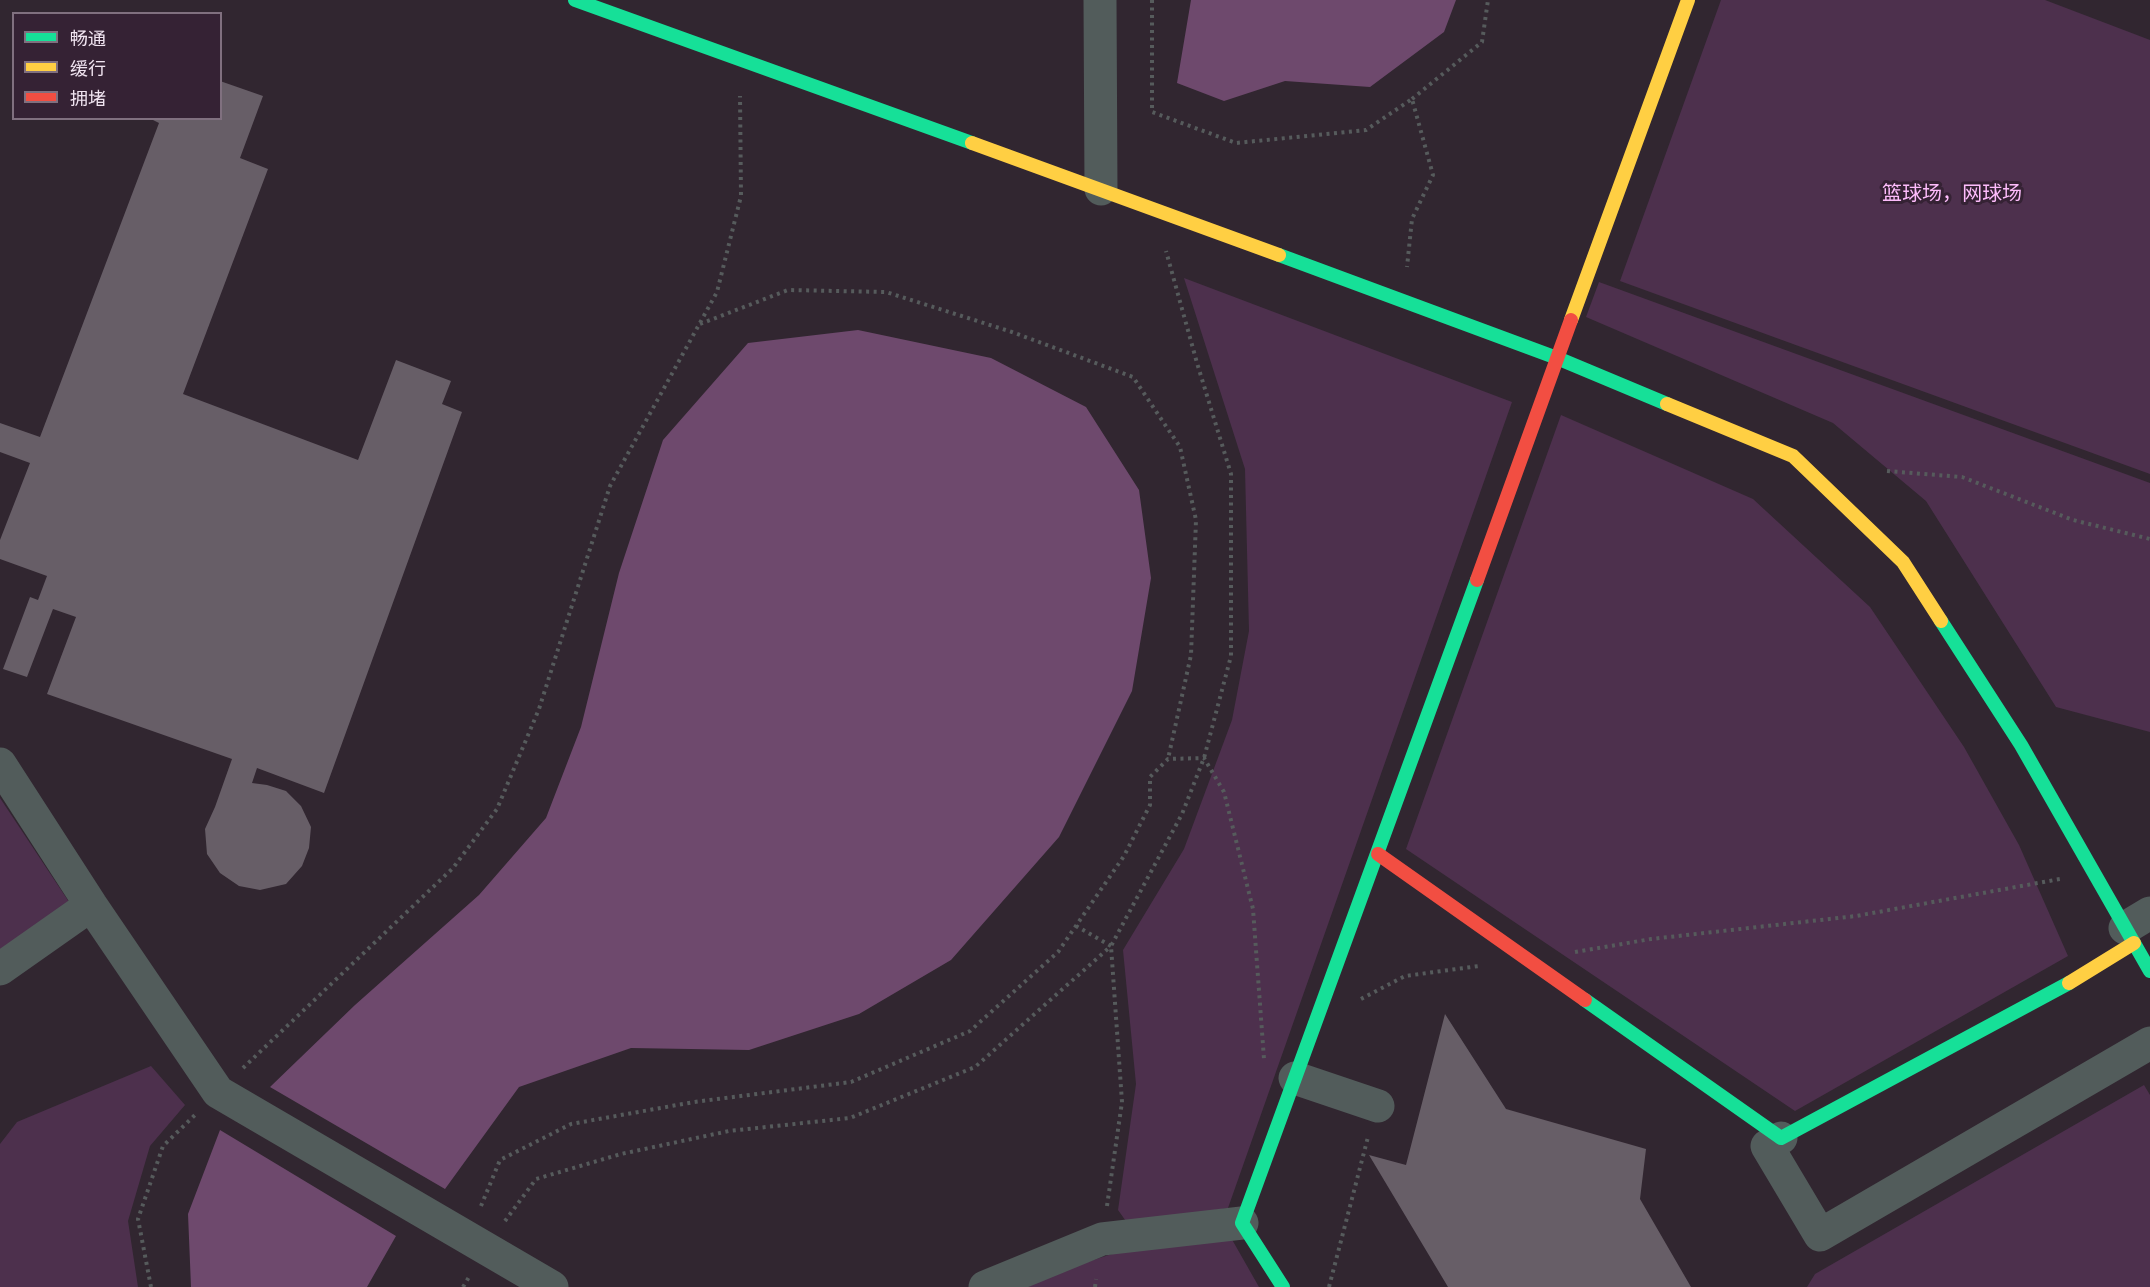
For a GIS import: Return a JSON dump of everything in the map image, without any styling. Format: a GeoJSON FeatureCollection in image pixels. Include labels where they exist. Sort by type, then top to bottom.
{"type":"FeatureCollection","features":[{"type":"Feature","properties":{"kind":"street"},"geometry":{"type":"LineString","coordinates":[[575,0],[1101,189],[1557,358],[1793,456],[1903,562],[2021,745],[2093,873],[2136,928],[2150,971]]}},
{"type":"Feature","properties":{"kind":"street"},"geometry":{"type":"LineString","coordinates":[[1100,0],[1101,189]]}},
{"type":"Feature","properties":{"kind":"street"},"geometry":{"type":"LineString","coordinates":[[1283,1287],[1242,1223],[1280,1073],[1378,854],[1688,0]]}},
{"type":"Feature","properties":{"kind":"street"},"geometry":{"type":"LineString","coordinates":[[0,764],[91,905],[218,1092],[552,1287]]}},
{"type":"Feature","properties":{"kind":"street"},"geometry":{"type":"LineString","coordinates":[[1378,854],[1781,1138]]}},
{"type":"Feature","properties":{"kind":"street"},"geometry":{"type":"LineString","coordinates":[[0,969],[91,905]]}},
{"type":"Feature","properties":{"kind":"street"},"geometry":{"type":"LineString","coordinates":[[2136,928],[2053,993],[1767,1146],[1820,1235],[2150,1043]]}},
{"type":"Feature","properties":{"kind":"street"},"geometry":{"type":"LineString","coordinates":[[1280,1073],[1374,1118]]}},
{"type":"Feature","properties":{"kind":"street"},"geometry":{"type":"LineString","coordinates":[[985,1287],[1102,1239],[1242,1223]]}},
{"type":"Feature","properties":{"kind":"path"},"geometry":{"type":"LineString","coordinates":[[1152,0],[1152,112],[1236,143],[1366,130],[1412,99],[1482,42],[1488,0]]}},
{"type":"Feature","properties":{"kind":"path"},"geometry":{"type":"LineString","coordinates":[[152,1287],[138,1219],[163,1146],[453,867],[497,809],[539,709],[610,486],[717,292],[741,196],[739,59]]}},
{"type":"Feature","properties":{"kind":"path"},"geometry":{"type":"LineString","coordinates":[[1404,302],[1412,219],[1433,175],[1412,99]]}},
{"type":"Feature","properties":{"kind":"path"},"geometry":{"type":"LineString","coordinates":[[476,1243],[536,1179],[621,1154],[729,1131],[850,1118],[975,1067],[1111,946],[1182,814],[1204,758],[1231,656],[1231,474],[1197,363],[1155,209]]}},
{"type":"Feature","properties":{"kind":"path"},"geometry":{"type":"LineString","coordinates":[[463,1287],[500,1160],[571,1124],[694,1102],[851,1082],[970,1031],[1058,952],[1124,856],[1150,805],[1150,777],[1168,759],[1191,655],[1197,520],[1180,447],[1133,377],[1012,332],[886,292],[788,290],[699,324]]}},
{"type":"Feature","properties":{"kind":"path"},"geometry":{"type":"LineString","coordinates":[[1887,471],[1962,477],[2073,520],[2150,539]]}},
{"type":"Feature","properties":{"kind":"path"},"geometry":{"type":"LineString","coordinates":[[1168,759],[1204,758]]}},
{"type":"Feature","properties":{"kind":"path"},"geometry":{"type":"LineString","coordinates":[[1204,758],[1224,792],[1252,909],[1280,1073]]}},
{"type":"Feature","properties":{"kind":"path"},"geometry":{"type":"LineString","coordinates":[[1359,1000],[1405,976],[1528,960],[1651,939],[1856,916],[2093,873]]}},
{"type":"Feature","properties":{"kind":"path"},"geometry":{"type":"LineString","coordinates":[[1076,926],[1111,946]]}},
{"type":"Feature","properties":{"kind":"path"},"geometry":{"type":"LineString","coordinates":[[1095,1287],[1122,1102],[1111,946]]}},
{"type":"Feature","properties":{"kind":"path"},"geometry":{"type":"LineString","coordinates":[[1329,1287],[1374,1118]]}},
{"type":"Feature","properties":{"kind":"green space","name":"篮球场，网球场"},"geometry":{"type":"Polygon","coordinates":[[[1721,0],[2045,0],[2150,40],[2150,474],[1620,281],[1721,0]]]}},
{"type":"Feature","properties":{"kind":"green space"},"geometry":{"type":"Polygon","coordinates":[[[1184,278],[1512,402],[1228,1208],[1128,1224],[1118,1210],[1136,1084],[1123,950],[1184,849],[1232,720],[1249,631],[1245,469],[1184,278]]]}},
{"type":"Feature","properties":{"kind":"green space"},"geometry":{"type":"Polygon","coordinates":[[[1599,282],[2150,483],[2150,732],[2056,707],[1926,501],[1833,423],[1586,317],[1599,282]]]}},
{"type":"Feature","properties":{"kind":"green space"},"geometry":{"type":"Polygon","coordinates":[[[1561,415],[1753,499],[1870,607],[1964,747],[2019,845],[2068,956],[1795,1111],[1406,849],[1561,415]]]}},
{"type":"Feature","properties":{"kind":"green space"},"geometry":{"type":"Polygon","coordinates":[[[0,798],[71,905],[0,955],[0,798]]]}},
{"type":"Feature","properties":{"kind":"green space"},"geometry":{"type":"Polygon","coordinates":[[[151,1066],[185,1105],[150,1146],[128,1221],[138,1287],[0,1287],[0,1144],[17,1122],[151,1066]]]}},
{"type":"Feature","properties":{"kind":"green space"},"geometry":{"type":"Polygon","coordinates":[[[2144,1085],[2150,1095],[2150,1287],[1807,1287],[1815,1274],[2144,1085]]]}},
{"type":"Feature","properties":{"kind":"green space"},"geometry":{"type":"Polygon","coordinates":[[[1230,1236],[1259,1287],[1028,1287],[1054,1273],[1130,1248],[1230,1236]]]}},
{"type":"Feature","properties":{"kind":"shaded area"},"geometry":{"type":"Polygon","coordinates":[[[1191,0],[1456,0],[1444,32],[1370,87],[1285,81],[1224,101],[1177,83],[1191,0]]]}},
{"type":"Feature","properties":{"kind":"shaded area"},"geometry":{"type":"Polygon","coordinates":[[[858,330],[991,358],[1086,407],[1139,490],[1151,578],[1132,691],[1059,837],[951,960],[859,1014],[749,1050],[631,1048],[519,1087],[445,1189],[270,1087],[355,1005],[479,895],[546,818],[581,727],[619,573],[663,440],[748,343],[858,330]]]}},
{"type":"Feature","properties":{"kind":"shaded area"},"geometry":{"type":"Polygon","coordinates":[[[220,1130],[396,1236],[367,1287],[191,1287],[188,1214],[220,1130]]]}},
{"type":"Feature","properties":{"kind":"building"},"geometry":{"type":"Polygon","coordinates":[[[222,82],[263,96],[240,158],[268,169],[183,394],[358,460],[396,360],[451,381],[442,404],[462,412],[324,793],[257,768],[252,783],[286,791],[301,806],[311,827],[309,848],[302,866],[286,884],[260,890],[239,886],[220,873],[207,854],[205,829],[232,759],[47,694],[76,617],[53,609],[27,677],[3,669],[30,597],[38,600],[47,576],[0,559],[0,540],[30,463],[0,452],[0,423],[40,437],[159,123],[153,120],[222,120],[222,82]]]}},
{"type":"Feature","properties":{"kind":"building"},"geometry":{"type":"Polygon","coordinates":[[[1445,1014],[1506,1109],[1646,1149],[1640,1199],[1691,1287],[1448,1287],[1369,1155],[1406,1165],[1445,1014]]]}},
{"type":"Feature","properties":{"kind":"traffic: fast"},"geometry":{"type":"LineString","coordinates":[[575,0],[972,143]]}},
{"type":"Feature","properties":{"kind":"traffic: fast"},"geometry":{"type":"LineString","coordinates":[[1279,255],[1557,358],[1667,404]]}},
{"type":"Feature","properties":{"kind":"traffic: fast"},"geometry":{"type":"LineString","coordinates":[[1283,1287],[1242,1223],[1477,580]]}},
{"type":"Feature","properties":{"kind":"traffic: fast"},"geometry":{"type":"LineString","coordinates":[[1941,621],[2021,745],[2150,971]]}},
{"type":"Feature","properties":{"kind":"traffic: fast"},"geometry":{"type":"LineString","coordinates":[[1585,1000],[1781,1138],[2069,983]]}},
{"type":"Feature","properties":{"kind":"traffic: slow"},"geometry":{"type":"LineString","coordinates":[[1571,320],[1688,0]]}},
{"type":"Feature","properties":{"kind":"traffic: slow"},"geometry":{"type":"LineString","coordinates":[[972,143],[1279,255]]}},
{"type":"Feature","properties":{"kind":"traffic: slow"},"geometry":{"type":"LineString","coordinates":[[1667,404],[1793,456],[1903,562],[1941,621]]}},
{"type":"Feature","properties":{"kind":"traffic: slow"},"geometry":{"type":"LineString","coordinates":[[2069,983],[2134,943]]}},
{"type":"Feature","properties":{"kind":"traffic: jam"},"geometry":{"type":"LineString","coordinates":[[1477,580],[1571,320]]}},
{"type":"Feature","properties":{"kind":"traffic: jam"},"geometry":{"type":"LineString","coordinates":[[1378,854],[1585,1000]]}}]}
